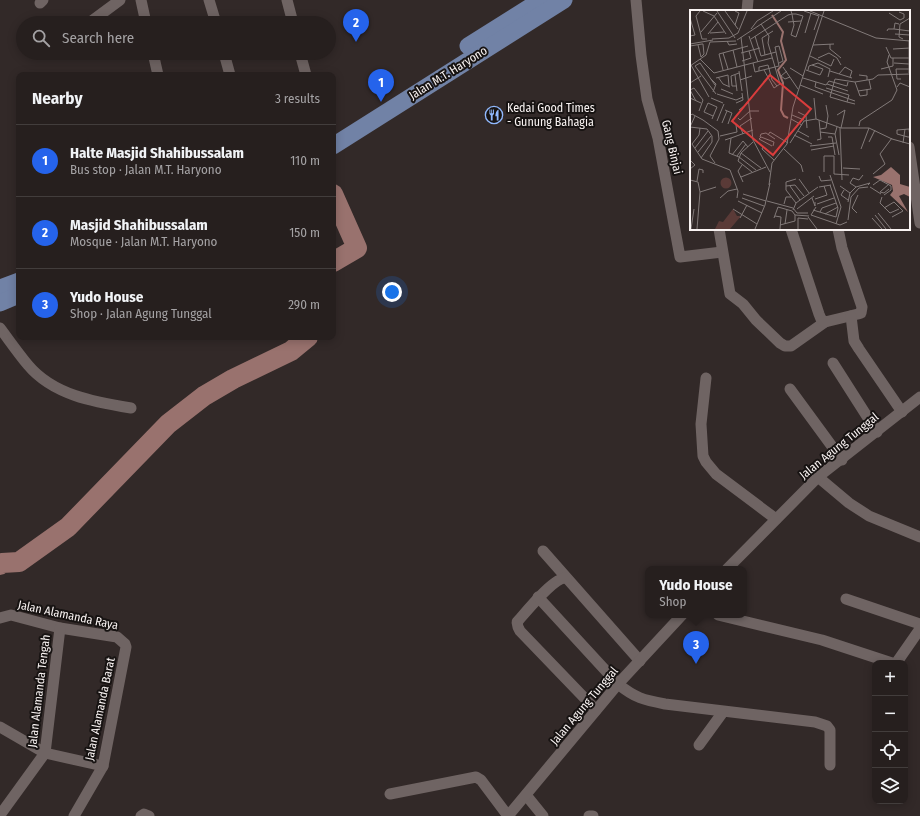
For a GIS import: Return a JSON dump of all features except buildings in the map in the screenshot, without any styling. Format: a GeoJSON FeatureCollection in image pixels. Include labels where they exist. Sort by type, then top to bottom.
{"type":"FeatureCollection","features":[{"type":"Feature","properties":{"kind":"main road","name":"Jalan M.T. Haryono"},"geometry":{"type":"LineString","coordinates":[[336,131],[541,0]]}},
{"type":"Feature","properties":{"kind":"main road","name":"Jalan M.T. Haryono"},"geometry":{"type":"LineString","coordinates":[[336,144],[564,0]]}},
{"type":"Feature","properties":{"kind":"main road"},"geometry":{"type":"LineString","coordinates":[[0,288],[16,282]]}},
{"type":"Feature","properties":{"kind":"main road"},"geometry":{"type":"LineString","coordinates":[[0,303],[16,296]]}},
{"type":"Feature","properties":{"kind":"street"},"geometry":{"type":"LineString","coordinates":[[98,16],[120,0]]}},
{"type":"Feature","properties":{"kind":"street"},"geometry":{"type":"LineString","coordinates":[[141,0],[144,16]]}},
{"type":"Feature","properties":{"kind":"street"},"geometry":{"type":"LineString","coordinates":[[209,0],[214,16]]}},
{"type":"Feature","properties":{"kind":"street"},"geometry":{"type":"LineString","coordinates":[[287,0],[291,16]]}},
{"type":"Feature","properties":{"kind":"street","name":"Gang Binjai"},"geometry":{"type":"LineString","coordinates":[[636,0],[647,99],[658,138],[680,257],[722,252]]}},
{"type":"Feature","properties":{"kind":"street"},"geometry":{"type":"LineString","coordinates":[[747,10],[748,0]]}},
{"type":"Feature","properties":{"kind":"street"},"geometry":{"type":"LineString","coordinates":[[155,60],[157,72]]}},
{"type":"Feature","properties":{"kind":"street"},"geometry":{"type":"LineString","coordinates":[[226,60],[229,72]]}},
{"type":"Feature","properties":{"kind":"street"},"geometry":{"type":"LineString","coordinates":[[302,60],[305,72]]}},
{"type":"Feature","properties":{"kind":"street"},"geometry":{"type":"LineString","coordinates":[[910,153],[918,198],[920,223]]}},
{"type":"Feature","properties":{"kind":"street"},"geometry":{"type":"LineString","coordinates":[[719,230],[730,294],[743,304],[756,320],[785,346],[790,346],[825,322],[861,313],[862,307],[842,248],[838,230]]}},
{"type":"Feature","properties":{"kind":"street"},"geometry":{"type":"LineString","coordinates":[[791,230],[819,314],[825,322]]}},
{"type":"Feature","properties":{"kind":"street"},"geometry":{"type":"LineString","coordinates":[[851,316],[854,341],[902,412]]}},
{"type":"Feature","properties":{"kind":"street"},"geometry":{"type":"LineString","coordinates":[[0,328],[28,366],[42,379],[62,392],[85,399],[131,408]]}},
{"type":"Feature","properties":{"kind":"street"},"geometry":{"type":"LineString","coordinates":[[833,363],[878,432]]}},
{"type":"Feature","properties":{"kind":"street"},"geometry":{"type":"LineString","coordinates":[[706,378],[701,424],[703,456],[716,474],[776,519]]}},
{"type":"Feature","properties":{"kind":"street"},"geometry":{"type":"LineString","coordinates":[[790,389],[842,460]]}},
{"type":"Feature","properties":{"kind":"street","name":"Jalan Agung Tunggal"},"geometry":{"type":"LineString","coordinates":[[730,566],[818,477],[878,432],[920,397]]}},
{"type":"Feature","properties":{"kind":"street"},"geometry":{"type":"LineString","coordinates":[[818,477],[850,504],[869,516],[920,537]]}},
{"type":"Feature","properties":{"kind":"street"},"geometry":{"type":"LineString","coordinates":[[543,551],[640,661]]}},
{"type":"Feature","properties":{"kind":"street"},"geometry":{"type":"LineString","coordinates":[[566,578],[560,579],[538,597],[517,622],[520,631],[596,710]]}},
{"type":"Feature","properties":{"kind":"street"},"geometry":{"type":"LineString","coordinates":[[538,597],[618,684],[631,694],[647,701],[722,712],[814,722],[827,726],[830,730],[830,765]]}},
{"type":"Feature","properties":{"kind":"street"},"geometry":{"type":"LineString","coordinates":[[846,599],[920,624]]}},
{"type":"Feature","properties":{"kind":"street","name":"Jalan Alamanda Raya"},"geometry":{"type":"LineString","coordinates":[[0,618],[11,615],[60,628],[117,637],[125,644],[126,647]]}},
{"type":"Feature","properties":{"kind":"street","name":"Jalan Agung Tunggal"},"geometry":{"type":"LineString","coordinates":[[508,816],[618,684],[679,618]]}},
{"type":"Feature","properties":{"kind":"street"},"geometry":{"type":"LineString","coordinates":[[730,618],[822,640],[885,660]]}},
{"type":"Feature","properties":{"kind":"street","name":"Jalan Alamanda Tengah"},"geometry":{"type":"LineString","coordinates":[[0,816],[45,753],[60,628]]}},
{"type":"Feature","properties":{"kind":"street"},"geometry":{"type":"LineString","coordinates":[[898,660],[920,629]]}},
{"type":"Feature","properties":{"kind":"street","name":"Jalan Alamanda Barat"},"geometry":{"type":"LineString","coordinates":[[74,816],[103,766],[126,647]]}},
{"type":"Feature","properties":{"kind":"street"},"geometry":{"type":"LineString","coordinates":[[699,745],[722,712]]}},
{"type":"Feature","properties":{"kind":"street"},"geometry":{"type":"LineString","coordinates":[[0,727],[45,753],[103,766]]}},
{"type":"Feature","properties":{"kind":"street"},"geometry":{"type":"LineString","coordinates":[[390,794],[476,777],[481,780],[508,816]]}},
{"type":"Feature","properties":{"kind":"street"},"geometry":{"type":"LineString","coordinates":[[526,795],[543,816]]}},
{"type":"Feature","properties":{"kind":"street"},"geometry":{"type":"LineString","coordinates":[[141,816],[144,814],[149,816]]}},
{"type":"Feature","properties":{"kind":"waterway"},"geometry":{"type":"LineString","coordinates":[[336,201],[357,248],[336,260]]}},
{"type":"Feature","properties":{"kind":"waterway"},"geometry":{"type":"LineString","coordinates":[[0,565],[2,563],[19,562],[68,527],[168,424],[204,396],[233,379],[291,351],[304,340]]}},
{"type":"Feature","properties":{"kind":"place","name":"Masjid Shahibussalam"},"geometry":{"type":"Point","coordinates":[356,42]}},
{"type":"Feature","properties":{"kind":"place","name":"Halte Masjid Shahibussalam"},"geometry":{"type":"Point","coordinates":[381,102]}},
{"type":"Feature","properties":{"kind":"place","name":"Kedai Good Times - Gunung Bahagia"},"geometry":{"type":"Point","coordinates":[494,115]}},
{"type":"Feature","properties":{"kind":"place","name":"Yudo House"},"geometry":{"type":"Point","coordinates":[696,664]}}]}
